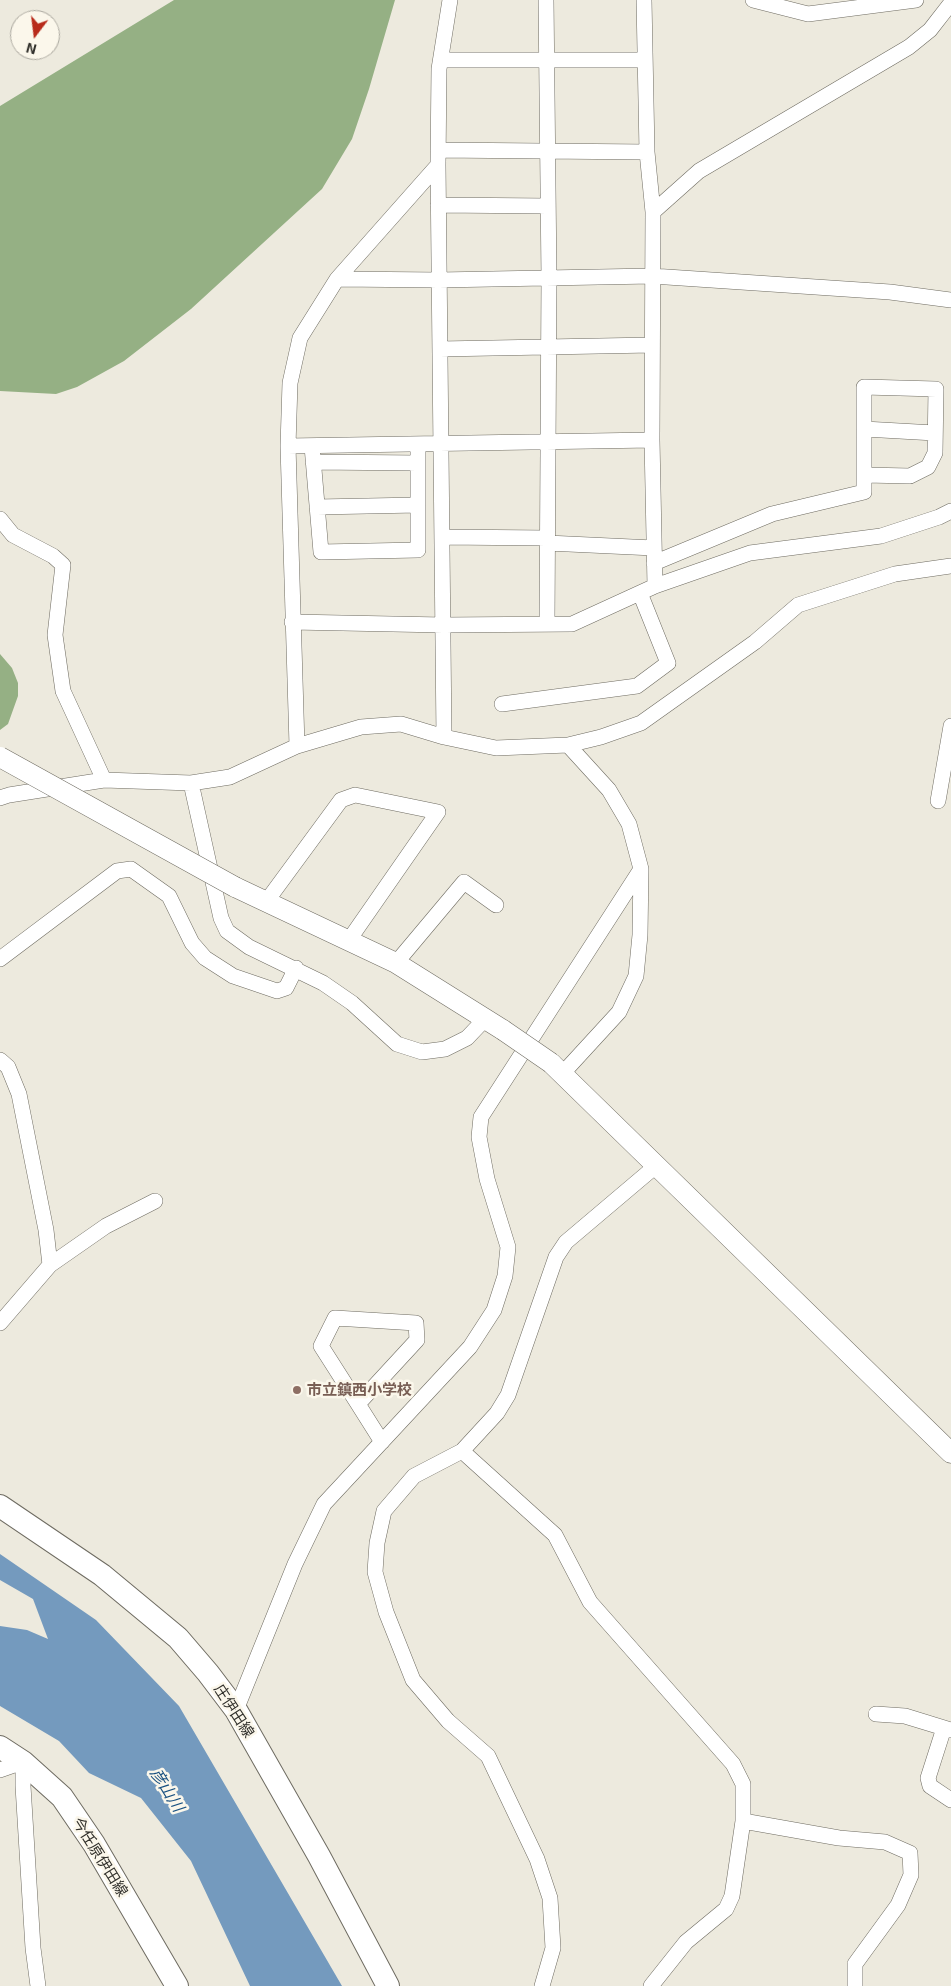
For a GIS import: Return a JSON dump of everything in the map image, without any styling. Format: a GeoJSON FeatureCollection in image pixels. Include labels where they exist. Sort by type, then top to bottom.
{"type":"FeatureCollection","features":[{"type":"Feature","properties":{"kind":"main road","name":"庄伊田線"},"geometry":{"type":"LineString","coordinates":[[0,1506],[102,1575],[178,1638],[208,1673],[236,1710],[319,1856],[388,1986]]}},
{"type":"Feature","properties":{"kind":"main road","name":"今任原伊田線"},"geometry":{"type":"LineString","coordinates":[[0,1747],[23,1762],[62,1797],[94,1844],[177,1986]]}},
{"type":"Feature","properties":{"kind":"street"},"geometry":{"type":"LineString","coordinates":[[444,736],[438,157],[441,60],[450,0]]}},
{"type":"Feature","properties":{"kind":"street"},"geometry":{"type":"LineString","coordinates":[[546,0],[550,278],[547,624]]}},
{"type":"Feature","properties":{"kind":"street"},"geometry":{"type":"LineString","coordinates":[[644,0],[647,152],[653,212],[652,440],[655,586]]}},
{"type":"Feature","properties":{"kind":"street"},"geometry":{"type":"LineString","coordinates":[[753,0],[808,14],[916,0]]}},
{"type":"Feature","properties":{"kind":"street"},"geometry":{"type":"LineString","coordinates":[[653,212],[699,171],[909,47],[930,30],[951,3]]}},
{"type":"Feature","properties":{"kind":"street"},"geometry":{"type":"LineString","coordinates":[[441,60],[645,60]]}},
{"type":"Feature","properties":{"kind":"street"},"geometry":{"type":"LineString","coordinates":[[297,746],[288,446],[290,383],[300,338],[337,279],[438,157],[547,152],[647,152]]}},
{"type":"Feature","properties":{"kind":"street"},"geometry":{"type":"LineString","coordinates":[[438,205],[548,206]]}},
{"type":"Feature","properties":{"kind":"street"},"geometry":{"type":"LineString","coordinates":[[337,279],[439,280],[652,276],[890,292],[951,300]]}},
{"type":"Feature","properties":{"kind":"street"},"geometry":{"type":"LineString","coordinates":[[440,349],[652,345]]}},
{"type":"Feature","properties":{"kind":"street"},"geometry":{"type":"LineString","coordinates":[[442,537],[547,540],[654,555],[772,514],[864,492],[864,386],[936,389],[935,453],[928,467],[910,476],[865,475]]}},
{"type":"Feature","properties":{"kind":"street"},"geometry":{"type":"LineString","coordinates":[[864,429],[935,433]]}},
{"type":"Feature","properties":{"kind":"street"},"geometry":{"type":"LineString","coordinates":[[288,446],[652,440]]}},
{"type":"Feature","properties":{"kind":"street"},"geometry":{"type":"LineString","coordinates":[[312,446],[320,552],[418,550],[418,444]]}},
{"type":"Feature","properties":{"kind":"street"},"geometry":{"type":"LineString","coordinates":[[313,462],[418,462]]}},
{"type":"Feature","properties":{"kind":"street"},"geometry":{"type":"LineString","coordinates":[[317,506],[418,505]]}},
{"type":"Feature","properties":{"kind":"street"},"geometry":{"type":"LineString","coordinates":[[292,622],[443,625],[572,624],[655,586],[750,553],[881,536],[939,517],[951,511]]}},
{"type":"Feature","properties":{"kind":"street"},"geometry":{"type":"LineString","coordinates":[[0,518],[13,535],[53,556],[62,565],[56,635],[63,691],[104,780]]}},
{"type":"Feature","properties":{"kind":"street"},"geometry":{"type":"LineString","coordinates":[[0,798],[104,780],[192,783],[230,777],[297,746],[361,727],[401,724],[496,748],[568,745],[601,737],[641,723],[755,642],[798,605],[895,574],[951,566]]}},
{"type":"Feature","properties":{"kind":"street"},"geometry":{"type":"LineString","coordinates":[[502,704],[637,686],[668,662],[640,593]]}},
{"type":"Feature","properties":{"kind":"street"},"geometry":{"type":"LineString","coordinates":[[938,801],[949,752],[951,726]]}},
{"type":"Feature","properties":{"kind":"street"},"geometry":{"type":"LineString","coordinates":[[557,1068],[619,1012],[636,976],[640,935],[641,869],[629,824],[609,790],[568,745]]}},
{"type":"Feature","properties":{"kind":"street"},"geometry":{"type":"LineString","coordinates":[[0,757],[236,887],[396,963],[486,1018],[557,1068],[951,1452]]}},
{"type":"Feature","properties":{"kind":"street"},"geometry":{"type":"LineString","coordinates":[[192,783],[221,918],[227,931],[249,947],[296,968],[323,983],[352,1003],[397,1044],[422,1052],[445,1049],[467,1038],[486,1018]]}},
{"type":"Feature","properties":{"kind":"street"},"geometry":{"type":"LineString","coordinates":[[266,902],[341,800],[355,794],[438,812],[349,940]]}},
{"type":"Feature","properties":{"kind":"street"},"geometry":{"type":"LineString","coordinates":[[0,959],[117,871],[131,869],[169,896],[192,944],[205,958],[232,976],[277,991],[286,988],[296,968]]}},
{"type":"Feature","properties":{"kind":"street"},"geometry":{"type":"LineString","coordinates":[[236,1710],[295,1564],[324,1504],[470,1347],[494,1310],[505,1276],[508,1247],[486,1179],[479,1137],[481,1117],[641,869]]}},
{"type":"Feature","properties":{"kind":"street"},"geometry":{"type":"LineString","coordinates":[[396,963],[464,882],[496,905]]}},
{"type":"Feature","properties":{"kind":"street"},"geometry":{"type":"LineString","coordinates":[[0,1060],[8,1067],[19,1094],[46,1230],[50,1265]]}},
{"type":"Feature","properties":{"kind":"street"},"geometry":{"type":"LineString","coordinates":[[542,1986],[553,1948],[550,1898],[537,1859],[488,1756],[448,1721],[414,1680],[386,1612],[375,1572],[377,1543],[384,1511],[414,1476],[462,1451],[497,1413],[508,1394],[556,1257],[566,1242],[657,1166]]}},
{"type":"Feature","properties":{"kind":"street"},"geometry":{"type":"LineString","coordinates":[[0,1323],[50,1265],[106,1226],[155,1201]]}},
{"type":"Feature","properties":{"kind":"street"},"geometry":{"type":"LineString","coordinates":[[358,1404],[417,1340],[416,1323],[335,1318],[321,1346],[382,1442]]}},
{"type":"Feature","properties":{"kind":"street"},"geometry":{"type":"LineString","coordinates":[[462,1451],[555,1535],[590,1602],[733,1764],[743,1784],[743,1821],[732,1896],[726,1909],[686,1942],[651,1986]]}},
{"type":"Feature","properties":{"kind":"street"},"geometry":{"type":"LineString","coordinates":[[876,1714],[905,1716],[947,1729],[928,1778],[930,1786],[951,1800]]}},
{"type":"Feature","properties":{"kind":"street"},"geometry":{"type":"LineString","coordinates":[[0,1770],[23,1762],[26,1834],[38,1986]]}},
{"type":"Feature","properties":{"kind":"street"},"geometry":{"type":"LineString","coordinates":[[743,1821],[839,1838],[885,1842],[910,1853],[911,1875],[898,1905],[855,1964],[855,1986]]}},
{"type":"Feature","properties":{"kind":"green space"},"geometry":{"type":"Polygon","coordinates":[[[174,0],[395,0],[352,139],[322,189],[191,309],[124,361],[77,387],[56,394],[0,391],[0,106],[174,0]]]}},
{"type":"Feature","properties":{"kind":"green space"},"geometry":{"type":"Polygon","coordinates":[[[0,654],[12,668],[18,683],[18,696],[8,724],[0,730],[0,654]]]}},
{"type":"Feature","properties":{"kind":"water","name":"彦山川"},"geometry":{"type":"Polygon","coordinates":[[[0,1554],[96,1620],[179,1706],[342,1986],[250,1986],[191,1861],[141,1798],[89,1773],[59,1741],[0,1706],[0,1626],[27,1630],[48,1639],[33,1599],[0,1580],[0,1554]]]}},
{"type":"Feature","properties":{"kind":"place","name":"市立鎮西小学校"},"geometry":{"type":"Point","coordinates":[297,1390]}}]}
